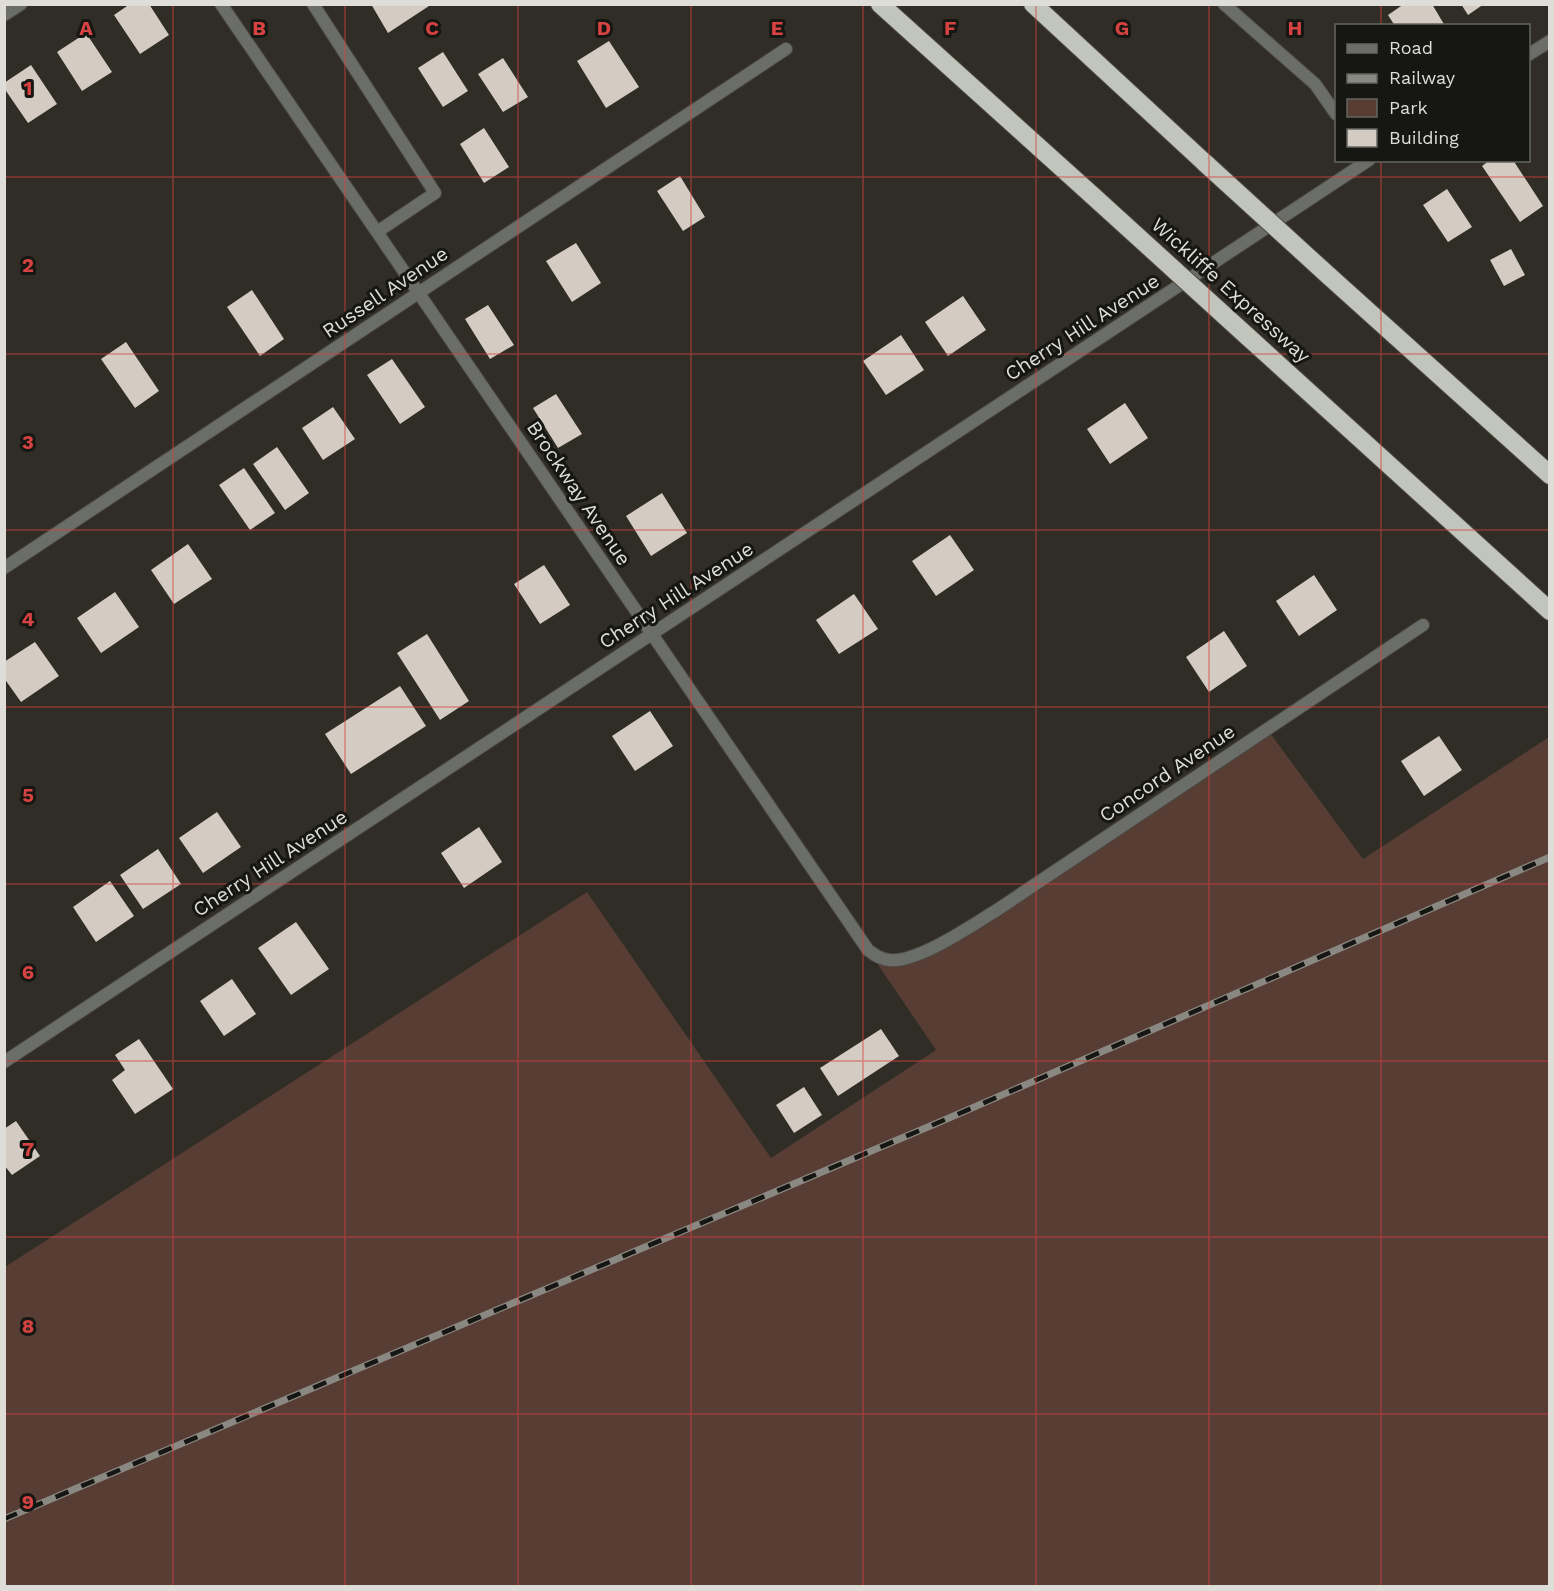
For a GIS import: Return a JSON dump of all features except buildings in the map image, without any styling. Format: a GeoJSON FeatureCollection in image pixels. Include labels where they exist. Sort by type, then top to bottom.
{"type":"FeatureCollection","features":[{"type":"Feature","properties":{"kind":"highway","name":"Wickliffe Expressway"},"geometry":{"type":"LineString","coordinates":[[880,4],[1550,611]]}},
{"type":"Feature","properties":{"kind":"highway"},"geometry":{"type":"LineString","coordinates":[[1034,4],[1205,163],[1550,475]]}},
{"type":"Feature","properties":{"kind":"street"},"geometry":{"type":"LineString","coordinates":[[4,15],[21,4]]}},
{"type":"Feature","properties":{"kind":"street","name":"Brockway Avenue"},"geometry":{"type":"LineString","coordinates":[[221,4],[868,950],[880,958],[900,960],[929,949]]}},
{"type":"Feature","properties":{"kind":"street"},"geometry":{"type":"LineString","coordinates":[[313,4],[435,193],[377,232]]}},
{"type":"Feature","properties":{"kind":"street"},"geometry":{"type":"LineString","coordinates":[[1224,4],[1315,84],[1335,113]]}},
{"type":"Feature","properties":{"kind":"street"},"geometry":{"type":"LineString","coordinates":[[1530,54],[1550,41]]}},
{"type":"Feature","properties":{"kind":"street","name":"Russell Avenue"},"geometry":{"type":"LineString","coordinates":[[4,568],[786,49]]}},
{"type":"Feature","properties":{"kind":"street","name":"Cherry Hill Avenue"},"geometry":{"type":"LineString","coordinates":[[4,1062],[1366,162]]}},
{"type":"Feature","properties":{"kind":"street","name":"Concord Avenue"},"geometry":{"type":"LineString","coordinates":[[929,949],[1007,903],[1423,625]]}},
{"type":"Feature","properties":{"kind":"green space"},"geometry":{"type":"Polygon","coordinates":[[[1267,729],[1363,859],[1549,737],[1549,1586],[5,1586],[5,1267],[587,892],[771,1158],[936,1050],[868,950],[880,958],[929,949],[1267,729]]]}},
{"type":"Feature","properties":{"kind":"railway"},"geometry":{"type":"LineString","coordinates":[[4,1519],[949,1118],[1550,857]]}}]}
